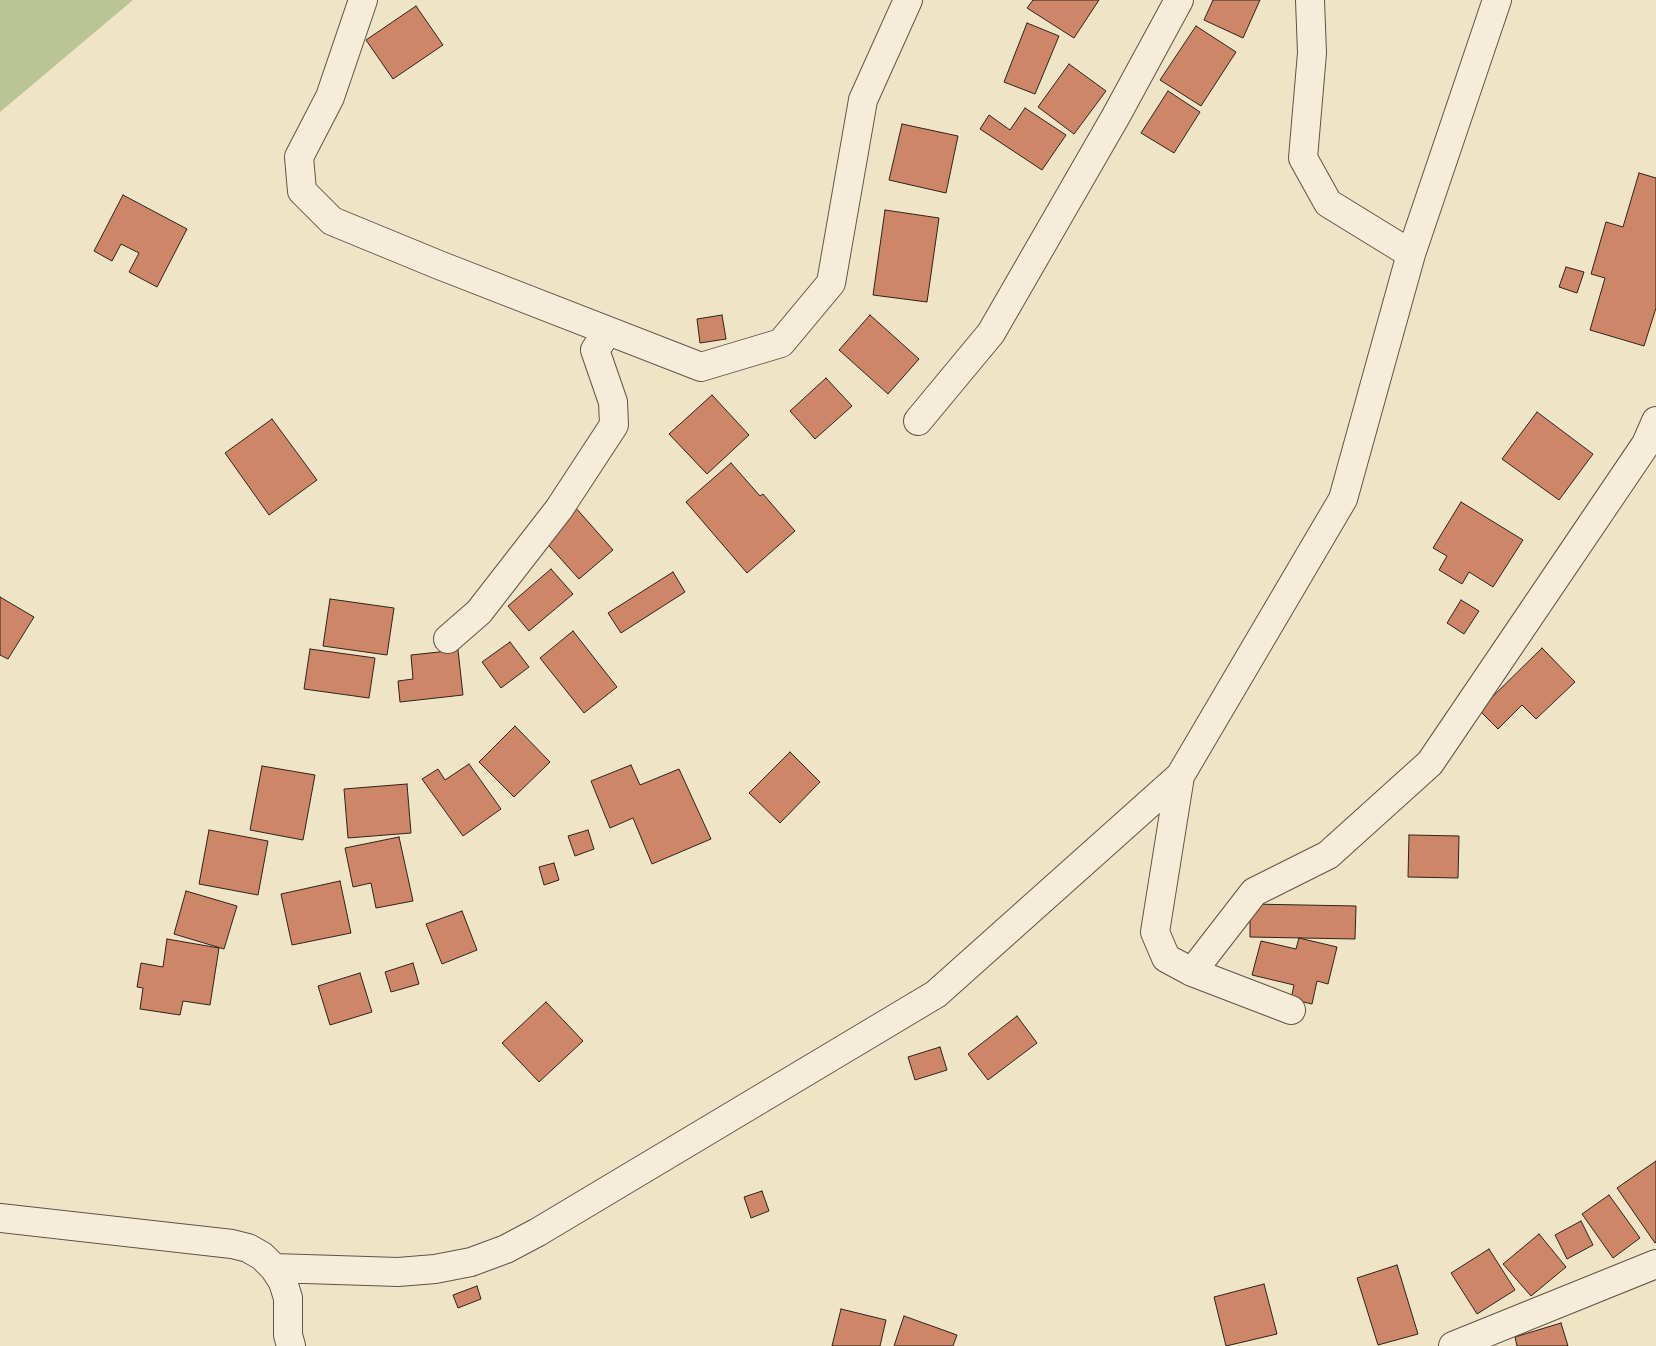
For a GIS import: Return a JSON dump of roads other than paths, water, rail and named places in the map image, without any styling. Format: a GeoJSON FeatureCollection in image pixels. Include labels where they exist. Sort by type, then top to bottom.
{"type":"FeatureCollection","features":[{"type":"Feature","properties":{"kind":"street"},"geometry":{"type":"LineString","coordinates":[[363,0],[330,97],[298,157],[302,191],[332,220],[700,366],[781,343],[831,283],[863,100],[908,0]]}},
{"type":"Feature","properties":{"kind":"street"},"geometry":{"type":"LineString","coordinates":[[918,422],[991,333],[1116,116],[1179,0]]}},
{"type":"Feature","properties":{"kind":"street"},"geometry":{"type":"LineString","coordinates":[[1310,0],[1312,53],[1303,158],[1328,203],[1410,254]]}},
{"type":"Feature","properties":{"kind":"street"},"geometry":{"type":"LineString","coordinates":[[274,1268],[398,1272],[435,1269],[471,1262],[506,1249],[538,1232],[936,994],[1180,776],[1343,499],[1410,254],[1497,0]]}},
{"type":"Feature","properties":{"kind":"street"},"geometry":{"type":"LineString","coordinates":[[448,639],[479,612],[559,509],[614,426],[613,402],[595,350],[608,331]]}},
{"type":"Feature","properties":{"kind":"street"},"geometry":{"type":"LineString","coordinates":[[1192,972],[1254,892],[1328,855],[1430,763],[1646,444],[1656,421]]}},
{"type":"Feature","properties":{"kind":"street"},"geometry":{"type":"LineString","coordinates":[[1180,776],[1155,932],[1166,958],[1192,972],[1291,1010]]}},
{"type":"Feature","properties":{"kind":"street"},"geometry":{"type":"LineString","coordinates":[[0,1218],[232,1244],[248,1248],[262,1256],[274,1268],[283,1282],[288,1298],[288,1335],[291,1346]]}},
{"type":"Feature","properties":{"kind":"street"},"geometry":{"type":"LineString","coordinates":[[1453,1346],[1656,1264]]}}]}
